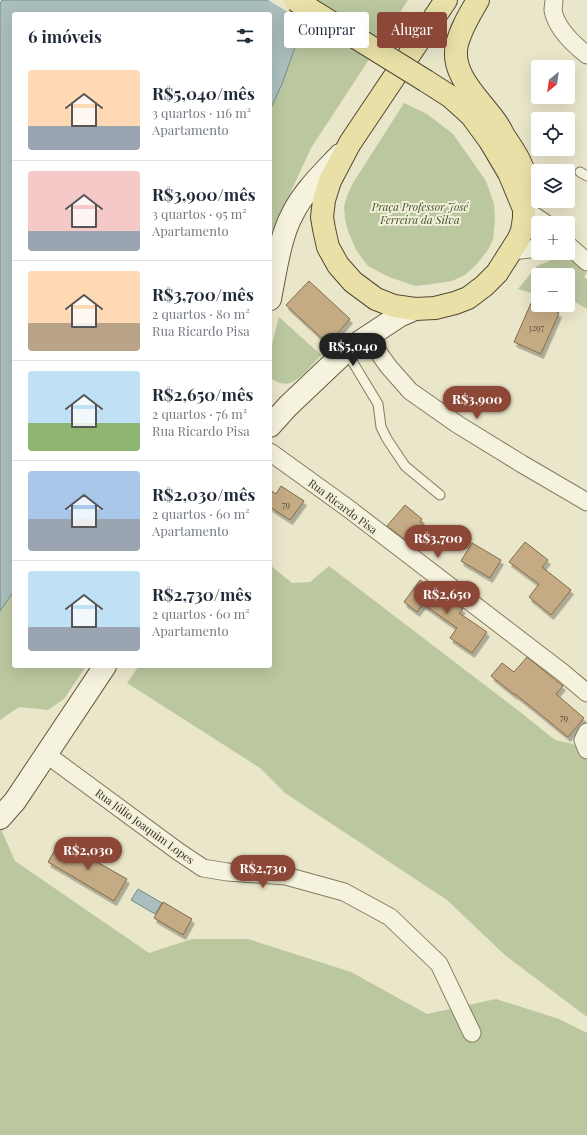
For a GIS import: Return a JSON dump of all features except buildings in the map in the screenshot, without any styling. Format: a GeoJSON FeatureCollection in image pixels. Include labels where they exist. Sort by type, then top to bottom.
{"type":"FeatureCollection","features":[{"type":"Feature","properties":{"kind":"main road"},"geometry":{"type":"LineString","coordinates":[[295,0],[452,97],[471,115],[490,141],[509,173],[524,209]]}},
{"type":"Feature","properties":{"kind":"main road"},"geometry":{"type":"LineString","coordinates":[[446,0],[350,143],[330,181],[324,200],[322,217],[328,247],[338,265],[353,282],[376,299],[394,306],[415,309],[435,308],[468,298],[484,286],[497,273],[512,251],[522,231],[524,209],[528,192],[527,179],[517,156],[494,119],[472,92],[461,74],[456,60],[457,45],[462,28],[478,0]]}},
{"type":"Feature","properties":{"kind":"main road"},"geometry":{"type":"LineString","coordinates":[[272,290],[283,240],[292,215],[306,193],[350,143]]}},
{"type":"Feature","properties":{"kind":"main road"},"geometry":{"type":"LineString","coordinates":[[272,422],[279,406],[346,351],[399,316],[415,309]]}},
{"type":"Feature","properties":{"kind":"main road"},"geometry":{"type":"LineString","coordinates":[[0,818],[15,801],[103,668]]}},
{"type":"Feature","properties":{"kind":"street"},"geometry":{"type":"LineString","coordinates":[[554,0],[553,10],[563,31],[574,44],[587,55]]}},
{"type":"Feature","properties":{"kind":"street"},"geometry":{"type":"LineString","coordinates":[[524,209],[534,216]]}},
{"type":"Feature","properties":{"kind":"street"},"geometry":{"type":"LineString","coordinates":[[512,251],[531,249]]}},
{"type":"Feature","properties":{"kind":"street"},"geometry":{"type":"LineString","coordinates":[[575,252],[587,262]]}},
{"type":"Feature","properties":{"kind":"street"},"geometry":{"type":"LineString","coordinates":[[367,336],[388,366],[410,391],[457,424],[587,502]]}},
{"type":"Feature","properties":{"kind":"street","name":"Rua Ricardo Pisa"},"geometry":{"type":"LineString","coordinates":[[272,453],[349,509],[587,692]]}},
{"type":"Feature","properties":{"kind":"street"},"geometry":{"type":"LineString","coordinates":[[587,732],[583,740],[587,750]]}},
{"type":"Feature","properties":{"kind":"street","name":"Rua Júlio Joaquim Lopes"},"geometry":{"type":"LineString","coordinates":[[46,754],[203,868],[228,872],[286,876],[344,892],[390,917],[439,964],[472,1033]]}},
{"type":"Feature","properties":{"kind":"lane"},"geometry":{"type":"LineString","coordinates":[[346,351],[378,404],[381,426],[387,439],[405,466],[440,495]]}},
{"type":"Feature","properties":{"kind":"green space"},"geometry":{"type":"Polygon","coordinates":[[[312,0],[408,0],[400,12],[377,12],[377,47],[311,148],[272,234],[272,106],[282,84],[295,48],[369,48],[369,12],[308,12],[312,0]]]}},
{"type":"Feature","properties":{"kind":"green space","name":"Praça Professor José Ferreira da Silva"},"geometry":{"type":"Polygon","coordinates":[[[404,103],[427,114],[453,134],[486,181],[494,204],[495,219],[493,240],[488,250],[476,265],[465,275],[452,281],[415,286],[389,277],[368,266],[356,250],[348,231],[344,207],[347,196],[353,183],[404,103]]]}},
{"type":"Feature","properties":{"kind":"green space"},"geometry":{"type":"Polygon","coordinates":[[[552,260],[571,260],[587,269],[584,277],[587,279],[587,309],[575,302],[575,268],[535,268],[552,260]]]}},
{"type":"Feature","properties":{"kind":"green space"},"geometry":{"type":"Polygon","coordinates":[[[531,273],[531,293],[518,289],[531,273]]]}},
{"type":"Feature","properties":{"kind":"green space"},"geometry":{"type":"Polygon","coordinates":[[[279,317],[321,355],[311,367],[294,381],[287,384],[279,383],[272,378],[272,344],[279,317]]]}},
{"type":"Feature","properties":{"kind":"green space"},"geometry":{"type":"Polygon","coordinates":[[[329,566],[555,740],[573,744],[587,755],[587,1017],[506,956],[447,900],[285,793],[260,768],[127,683],[138,668],[272,668],[272,567],[292,583],[310,582],[329,566]]]}},
{"type":"Feature","properties":{"kind":"green space"},"geometry":{"type":"Polygon","coordinates":[[[12,594],[12,668],[85,668],[64,699],[48,710],[19,707],[0,720],[0,611],[12,594]]]}},
{"type":"Feature","properties":{"kind":"green space"},"geometry":{"type":"Polygon","coordinates":[[[0,827],[15,861],[149,953],[192,939],[248,939],[351,972],[427,1014],[496,999],[559,1019],[587,1033],[587,1135],[0,1135],[0,827]]]}},
{"type":"Feature","properties":{"kind":"shaded area"},"geometry":{"type":"Polygon","coordinates":[[[2,0],[312,0],[308,12],[284,12],[284,48],[295,48],[282,84],[272,106],[272,12],[12,12],[12,594],[0,611],[0,4],[2,0]]]}},
{"type":"Feature","properties":{"kind":"shaded area"},"geometry":{"type":"Polygon","coordinates":[[[138,889],[162,903],[155,914],[131,900],[138,889]]]}},
{"type":"Feature","properties":{"kind":"pier"},"geometry":{"type":"Polygon","coordinates":[[[268,0],[314,0],[310,12],[288,12],[268,0]]]}}]}
